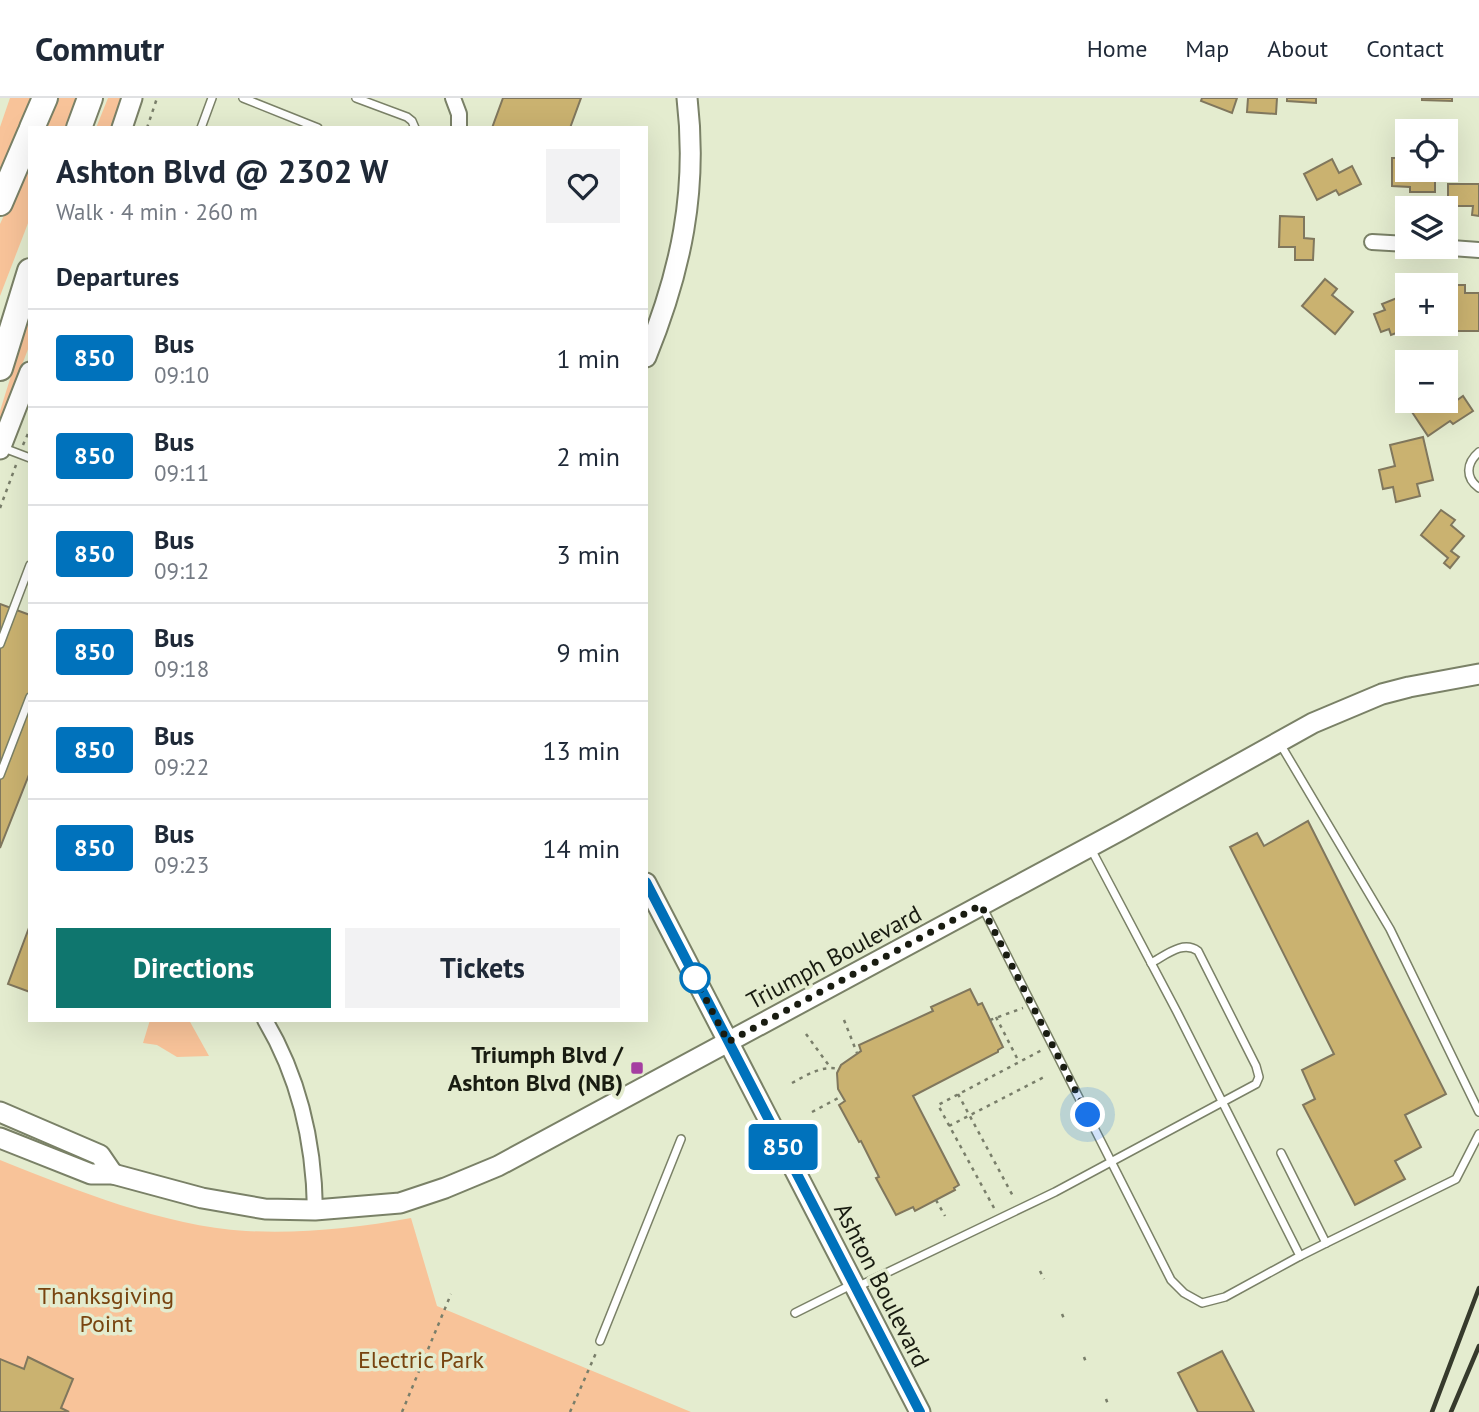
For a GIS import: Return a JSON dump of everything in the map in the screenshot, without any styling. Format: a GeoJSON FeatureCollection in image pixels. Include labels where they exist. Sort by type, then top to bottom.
{"type":"FeatureCollection","features":[{"type":"Feature","properties":{"kind":"highway"},"geometry":{"type":"LineString","coordinates":[[33,126],[45,98]]}},
{"type":"Feature","properties":{"kind":"highway"},"geometry":{"type":"LineString","coordinates":[[80,126],[90,98]]}},
{"type":"Feature","properties":{"kind":"highway"},"geometry":{"type":"LineString","coordinates":[[0,203],[28,139]]}},
{"type":"Feature","properties":{"kind":"highway"},"geometry":{"type":"LineString","coordinates":[[0,324],[28,257]]}},
{"type":"Feature","properties":{"kind":"highway"},"geometry":{"type":"LineString","coordinates":[[0,368],[28,277]]}},
{"type":"Feature","properties":{"kind":"main road"},"geometry":{"type":"LineString","coordinates":[[123,126],[132,98]]}},
{"type":"Feature","properties":{"kind":"main road"},"geometry":{"type":"LineString","coordinates":[[648,351],[677,268],[687,220],[691,128],[687,98]]}},
{"type":"Feature","properties":{"kind":"main road"},"geometry":{"type":"LineString","coordinates":[[0,448],[28,377]]}},
{"type":"Feature","properties":{"kind":"main road","name":"Triumph Boulevard"},"geometry":{"type":"LineString","coordinates":[[0,1138],[91,1174],[113,1174],[202,1198],[265,1209],[315,1210],[400,1203],[498,1166],[1313,723],[1382,694],[1479,674]]}},
{"type":"Feature","properties":{"kind":"main road","name":"Ashton Boulevard"},"geometry":{"type":"LineString","coordinates":[[648,887],[920,1412]]}},
{"type":"Feature","properties":{"kind":"main road"},"geometry":{"type":"LineString","coordinates":[[0,1112],[100,1154],[113,1174]]}},
{"type":"Feature","properties":{"kind":"street"},"geometry":{"type":"LineString","coordinates":[[453,98],[459,114],[459,126]]}},
{"type":"Feature","properties":{"kind":"street"},"geometry":{"type":"LineString","coordinates":[[1372,242],[1395,243]]}},
{"type":"Feature","properties":{"kind":"street"},"geometry":{"type":"LineString","coordinates":[[1458,248],[1479,250]]}},
{"type":"Feature","properties":{"kind":"street"},"geometry":{"type":"LineString","coordinates":[[266,1022],[283,1052],[303,1109],[313,1166],[315,1210]]}},
{"type":"Feature","properties":{"kind":"lane"},"geometry":{"type":"LineString","coordinates":[[202,126],[212,98]]}},
{"type":"Feature","properties":{"kind":"lane"},"geometry":{"type":"LineString","coordinates":[[243,98],[313,126]]}},
{"type":"Feature","properties":{"kind":"lane"},"geometry":{"type":"LineString","coordinates":[[356,98],[407,117],[414,126]]}},
{"type":"Feature","properties":{"kind":"lane"},"geometry":{"type":"LineString","coordinates":[[0,448],[28,457]]}},
{"type":"Feature","properties":{"kind":"lane"},"geometry":{"type":"LineString","coordinates":[[1479,452],[1468,468],[1470,479],[1479,488]]}},
{"type":"Feature","properties":{"kind":"lane"},"geometry":{"type":"LineString","coordinates":[[0,644],[28,570]]}},
{"type":"Feature","properties":{"kind":"lane"},"geometry":{"type":"LineString","coordinates":[[0,775],[28,702]]}},
{"type":"Feature","properties":{"kind":"lane"},"geometry":{"type":"LineString","coordinates":[[1278,741],[1390,929],[1479,1112]]}},
{"type":"Feature","properties":{"kind":"lane"},"geometry":{"type":"LineString","coordinates":[[1089,847],[1300,1255]]}},
{"type":"Feature","properties":{"kind":"lane"},"geometry":{"type":"LineString","coordinates":[[981,905],[1171,1280],[1184,1293],[1202,1303],[1225,1297],[1300,1255],[1456,1179],[1479,1134]]}},
{"type":"Feature","properties":{"kind":"lane"},"geometry":{"type":"LineString","coordinates":[[795,1313],[1111,1162],[1256,1084],[1259,1077],[1256,1066],[1198,951],[1192,946],[1183,946],[1151,963]]}},
{"type":"Feature","properties":{"kind":"lane"},"geometry":{"type":"LineString","coordinates":[[600,1341],[681,1139]]}},
{"type":"Feature","properties":{"kind":"lane"},"geometry":{"type":"LineString","coordinates":[[1280,1153],[1326,1243]]}},
{"type":"Feature","properties":{"kind":"path"},"geometry":{"type":"LineString","coordinates":[[148,126],[157,98]]}},
{"type":"Feature","properties":{"kind":"path"},"geometry":{"type":"LineString","coordinates":[[0,508],[28,434]]}},
{"type":"Feature","properties":{"kind":"path"},"geometry":{"type":"LineString","coordinates":[[990,1020],[1023,1008]]}},
{"type":"Feature","properties":{"kind":"path"},"geometry":{"type":"LineString","coordinates":[[996,1017],[1019,1062]]}},
{"type":"Feature","properties":{"kind":"path"},"geometry":{"type":"LineString","coordinates":[[844,1020],[857,1053]]}},
{"type":"Feature","properties":{"kind":"path"},"geometry":{"type":"LineString","coordinates":[[806,1034],[830,1067]]}},
{"type":"Feature","properties":{"kind":"path"},"geometry":{"type":"LineString","coordinates":[[994,1208],[938,1105],[1043,1049]]}},
{"type":"Feature","properties":{"kind":"path"},"geometry":{"type":"LineString","coordinates":[[792,1083],[812,1072],[830,1067],[839,1069]]}},
{"type":"Feature","properties":{"kind":"path"},"geometry":{"type":"LineString","coordinates":[[949,1126],[1046,1076]]}},
{"type":"Feature","properties":{"kind":"path"},"geometry":{"type":"LineString","coordinates":[[958,1094],[1014,1198]]}},
{"type":"Feature","properties":{"kind":"path"},"geometry":{"type":"LineString","coordinates":[[812,1112],[842,1096]]}},
{"type":"Feature","properties":{"kind":"path"},"geometry":{"type":"LineString","coordinates":[[936,1200],[945,1216]]}},
{"type":"Feature","properties":{"kind":"path"},"geometry":{"type":"LineString","coordinates":[[1040,1272],[1044,1279]]}},
{"type":"Feature","properties":{"kind":"path"},"geometry":{"type":"LineString","coordinates":[[402,1412],[451,1294]]}},
{"type":"Feature","properties":{"kind":"path"},"geometry":{"type":"LineString","coordinates":[[1062,1314],[1065,1321]]}},
{"type":"Feature","properties":{"kind":"path"},"geometry":{"type":"LineString","coordinates":[[570,1412],[596,1353]]}},
{"type":"Feature","properties":{"kind":"path"},"geometry":{"type":"LineString","coordinates":[[1084,1357],[1087,1364]]}},
{"type":"Feature","properties":{"kind":"path"},"geometry":{"type":"LineString","coordinates":[[1106,1399],[1110,1407]]}},
{"type":"Feature","properties":{"kind":"green space"},"geometry":{"type":"Polygon","coordinates":[[[10,98],[39,98],[0,184],[0,127],[10,98]]]}},
{"type":"Feature","properties":{"kind":"green space"},"geometry":{"type":"Polygon","coordinates":[[[56,98],[76,98],[66,126],[45,126],[56,98]]]}},
{"type":"Feature","properties":{"kind":"green space"},"geometry":{"type":"Polygon","coordinates":[[[108,98],[124,98],[114,126],[97,126],[108,98]]]}},
{"type":"Feature","properties":{"kind":"green space"},"geometry":{"type":"Polygon","coordinates":[[[28,163],[28,223],[0,296],[0,224],[28,163]]]}},
{"type":"Feature","properties":{"kind":"green space"},"geometry":{"type":"Polygon","coordinates":[[[28,321],[28,349],[0,422],[0,411],[28,321]]]}},
{"type":"Feature","properties":{"kind":"green space"},"geometry":{"type":"Polygon","coordinates":[[[149,1022],[190,1022],[209,1056],[177,1057],[157,1045],[143,1043],[149,1022]]]}},
{"type":"Feature","properties":{"kind":"green space","name":"Thanksgiving Point"},"geometry":{"type":"Polygon","coordinates":[[[0,1160],[120,1205],[215,1228],[267,1232],[308,1231],[411,1218],[437,1306],[691,1412],[0,1412],[0,1160]]]}},
{"type":"Feature","properties":{"kind":"building"},"geometry":{"type":"Polygon","coordinates":[[[503,98],[581,98],[571,126],[493,126],[503,98]]]}},
{"type":"Feature","properties":{"kind":"building"},"geometry":{"type":"Polygon","coordinates":[[[1202,98],[1237,98],[1232,113],[1201,101],[1202,98]]]}},
{"type":"Feature","properties":{"kind":"building"},"geometry":{"type":"Polygon","coordinates":[[[1248,98],[1277,98],[1276,114],[1247,112],[1248,98]]]}},
{"type":"Feature","properties":{"kind":"building"},"geometry":{"type":"Polygon","coordinates":[[[1287,98],[1316,98],[1316,103],[1287,101],[1287,98]]]}},
{"type":"Feature","properties":{"kind":"building"},"geometry":{"type":"Polygon","coordinates":[[[1452,98],[1452,101],[1422,100],[1452,98]]]}},
{"type":"Feature","properties":{"kind":"building"},"geometry":{"type":"Polygon","coordinates":[[[1392,158],[1395,158],[1395,182],[1435,182],[1435,192],[1410,192],[1410,187],[1392,186],[1392,158]]]}},
{"type":"Feature","properties":{"kind":"building"},"geometry":{"type":"Polygon","coordinates":[[[1332,159],[1339,173],[1352,166],[1361,184],[1339,195],[1336,190],[1317,200],[1304,174],[1332,159]]]}},
{"type":"Feature","properties":{"kind":"building"},"geometry":{"type":"Polygon","coordinates":[[[1448,184],[1479,184],[1479,216],[1472,215],[1473,206],[1458,206],[1458,196],[1448,196],[1448,184]]]}},
{"type":"Feature","properties":{"kind":"building"},"geometry":{"type":"Polygon","coordinates":[[[1280,216],[1304,217],[1304,238],[1314,239],[1313,260],[1295,260],[1295,247],[1279,247],[1280,216]]]}},
{"type":"Feature","properties":{"kind":"building"},"geometry":{"type":"Polygon","coordinates":[[[1325,279],[1337,289],[1332,295],[1353,312],[1335,334],[1302,306],[1325,279]]]}},
{"type":"Feature","properties":{"kind":"building"},"geometry":{"type":"Polygon","coordinates":[[[1458,285],[1465,285],[1465,293],[1479,293],[1479,331],[1458,331],[1458,285]]]}},
{"type":"Feature","properties":{"kind":"building"},"geometry":{"type":"Polygon","coordinates":[[[1395,299],[1395,334],[1391,335],[1389,329],[1381,332],[1374,314],[1385,310],[1382,304],[1395,299]]]}},
{"type":"Feature","properties":{"kind":"building"},"geometry":{"type":"Polygon","coordinates":[[[1463,396],[1473,411],[1453,424],[1450,421],[1428,436],[1413,413],[1458,413],[1458,400],[1463,396]]]}},
{"type":"Feature","properties":{"kind":"building"},"geometry":{"type":"Polygon","coordinates":[[[1423,437],[1433,480],[1417,484],[1420,496],[1396,502],[1393,487],[1383,489],[1379,470],[1395,466],[1390,445],[1423,437]]]}},
{"type":"Feature","properties":{"kind":"building"},"geometry":{"type":"Polygon","coordinates":[[[1441,510],[1455,520],[1451,525],[1464,536],[1451,551],[1459,557],[1450,568],[1444,563],[1448,558],[1421,535],[1441,510]]]}},
{"type":"Feature","properties":{"kind":"building"},"geometry":{"type":"Polygon","coordinates":[[[0,604],[28,614],[28,777],[0,848],[0,604]]]}},
{"type":"Feature","properties":{"kind":"building"},"geometry":{"type":"Polygon","coordinates":[[[1308,821],[1446,1094],[1405,1115],[1421,1147],[1395,1161],[1405,1179],[1355,1205],[1303,1105],[1315,1099],[1302,1070],[1334,1054],[1230,847],[1257,833],[1264,846],[1308,821]]]}},
{"type":"Feature","properties":{"kind":"building"},"geometry":{"type":"Polygon","coordinates":[[[28,930],[28,991],[8,984],[28,930]]]}},
{"type":"Feature","properties":{"kind":"building"},"geometry":{"type":"Polygon","coordinates":[[[970,989],[978,1005],[982,1003],[1003,1047],[913,1096],[959,1185],[955,1190],[915,1211],[913,1207],[896,1215],[876,1178],[879,1177],[861,1141],[859,1142],[839,1105],[845,1101],[838,1089],[837,1073],[841,1065],[861,1051],[859,1045],[933,1011],[931,1007],[970,989]]]}},
{"type":"Feature","properties":{"kind":"building"},"geometry":{"type":"Polygon","coordinates":[[[1222,1351],[1254,1412],[1198,1412],[1178,1373],[1222,1351]]]}},
{"type":"Feature","properties":{"kind":"building"},"geometry":{"type":"Polygon","coordinates":[[[28,1357],[73,1379],[61,1408],[69,1412],[0,1412],[0,1359],[24,1369],[28,1357]]]}},
{"type":"Feature","properties":{"kind":"railway"},"geometry":{"type":"LineString","coordinates":[[1432,1412],[1479,1288]]}},
{"type":"Feature","properties":{"kind":"railway"},"geometry":{"type":"LineString","coordinates":[[1451,1412],[1479,1346]]}},
{"type":"Feature","properties":{"kind":"bus line","name":"850"},"geometry":{"type":"LineString","coordinates":[[648,886],[920,1412]]}},
{"type":"Feature","properties":{"kind":"place","name":"Triumph Blvd / Ashton Blvd (NB)"},"geometry":{"type":"Point","coordinates":[637,1068]}},
{"type":"Feature","properties":{"kind":"route"},"geometry":{"type":"LineString","coordinates":[[695,978],[728,1042],[981,905],[1088,1115]]}},
{"type":"Feature","properties":{"kind":"park label","name":"Electric Park"},"geometry":{"type":"Point","coordinates":[421,1359]}}]}
